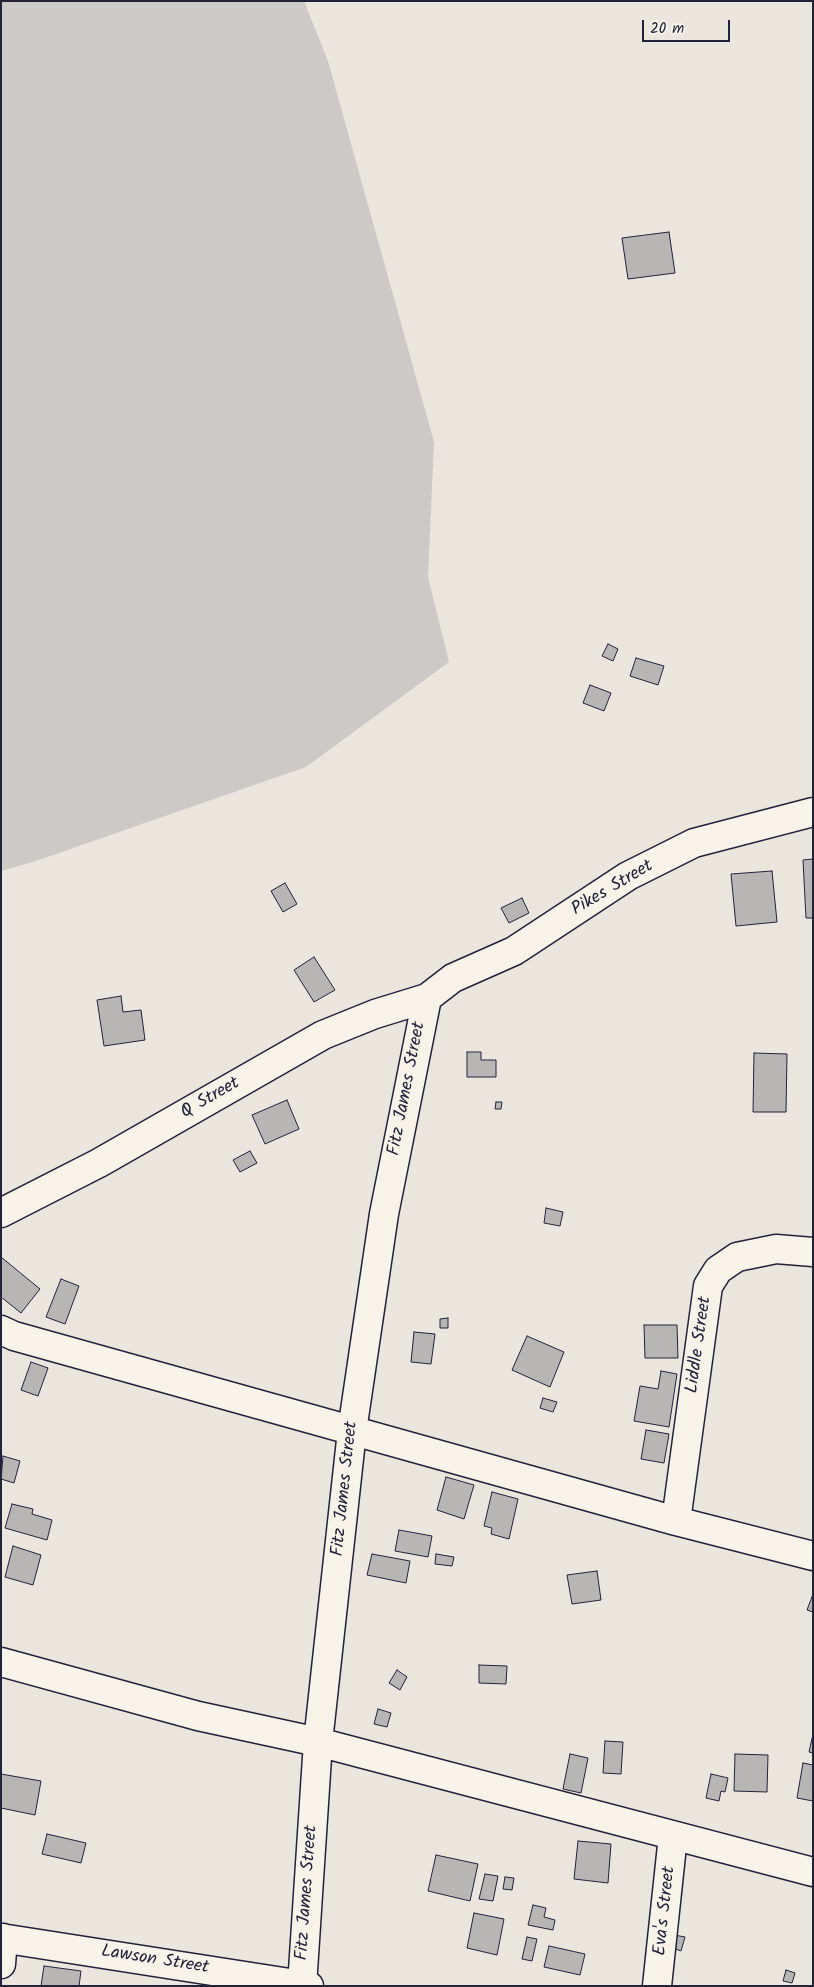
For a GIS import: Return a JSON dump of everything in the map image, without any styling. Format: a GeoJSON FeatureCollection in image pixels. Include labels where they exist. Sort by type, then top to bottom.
{"type":"FeatureCollection","features":[{"type":"Feature","properties":{"kind":"street","name":"Pikes Street"},"geometry":{"type":"LineString","coordinates":[[426,998],[453,978],[514,951],[628,876],[694,843],[813,812]]}},
{"type":"Feature","properties":{"kind":"street","name":"Q Street"},"geometry":{"type":"LineString","coordinates":[[1,1212],[99,1163],[323,1035],[375,1014],[426,998]]}},
{"type":"Feature","properties":{"kind":"street","name":"Fitz James Street"},"geometry":{"type":"LineString","coordinates":[[304,1985],[318,1742],[352,1431],[384,1214],[426,998]]}},
{"type":"Feature","properties":{"kind":"street","name":"Liddle Street"},"geometry":{"type":"LineString","coordinates":[[676,1521],[708,1286],[718,1270],[737,1257],[776,1249],[813,1252]]}},
{"type":"Feature","properties":{"kind":"street"},"geometry":{"type":"LineString","coordinates":[[1,1330],[23,1338],[352,1431],[676,1521],[813,1556]]}},
{"type":"Feature","properties":{"kind":"street"},"geometry":{"type":"LineString","coordinates":[[1,1662],[198,1716],[318,1742],[813,1872]]}},
{"type":"Feature","properties":{"kind":"street","name":"Eva's Street"},"geometry":{"type":"LineString","coordinates":[[657,1986],[673,1836]]}},
{"type":"Feature","properties":{"kind":"street","name":"Lawson Street"},"geometry":{"type":"LineString","coordinates":[[2,1947],[304,1985]]}},
{"type":"Feature","properties":{"kind":"shaded area"},"geometry":{"type":"Polygon","coordinates":[[[1,1],[304,1],[328,61],[434,442],[428,577],[449,662],[306,767],[33,862],[1,871],[1,1]]]}},
{"type":"Feature","properties":{"kind":"building"},"geometry":{"type":"Polygon","coordinates":[[[669,232],[675,273],[628,279],[622,238],[669,232]]]}},
{"type":"Feature","properties":{"kind":"building"},"geometry":{"type":"Polygon","coordinates":[[[608,644],[618,649],[613,661],[602,656],[608,644]]]}},
{"type":"Feature","properties":{"kind":"building"},"geometry":{"type":"Polygon","coordinates":[[[636,658],[664,666],[658,685],[630,676],[636,658]]]}},
{"type":"Feature","properties":{"kind":"building"},"geometry":{"type":"Polygon","coordinates":[[[590,685],[611,693],[604,711],[583,703],[590,685]]]}},
{"type":"Feature","properties":{"kind":"building"},"geometry":{"type":"Polygon","coordinates":[[[813,859],[813,918],[806,918],[803,860],[813,859]]]}},
{"type":"Feature","properties":{"kind":"building"},"geometry":{"type":"Polygon","coordinates":[[[772,871],[777,922],[736,926],[731,874],[772,871]]]}},
{"type":"Feature","properties":{"kind":"building"},"geometry":{"type":"Polygon","coordinates":[[[285,883],[297,904],[283,912],[271,891],[285,883]]]}},
{"type":"Feature","properties":{"kind":"building"},"geometry":{"type":"Polygon","coordinates":[[[522,898],[529,913],[509,923],[501,908],[522,898]]]}},
{"type":"Feature","properties":{"kind":"building"},"geometry":{"type":"Polygon","coordinates":[[[314,957],[335,990],[314,1002],[294,970],[314,957]]]}},
{"type":"Feature","properties":{"kind":"building"},"geometry":{"type":"Polygon","coordinates":[[[121,996],[123,1012],[141,1010],[145,1040],[104,1046],[97,1000],[121,996]]]}},
{"type":"Feature","properties":{"kind":"building"},"geometry":{"type":"Polygon","coordinates":[[[467,1052],[481,1052],[481,1060],[496,1060],[496,1077],[467,1077],[467,1052]]]}},
{"type":"Feature","properties":{"kind":"building"},"geometry":{"type":"Polygon","coordinates":[[[754,1053],[787,1054],[786,1112],[753,1112],[754,1053]]]}},
{"type":"Feature","properties":{"kind":"building"},"geometry":{"type":"Polygon","coordinates":[[[287,1100],[299,1129],[265,1144],[252,1115],[287,1100]]]}},
{"type":"Feature","properties":{"kind":"building"},"geometry":{"type":"Polygon","coordinates":[[[496,1102],[502,1102],[501,1109],[495,1109],[496,1102]]]}},
{"type":"Feature","properties":{"kind":"building"},"geometry":{"type":"Polygon","coordinates":[[[250,1151],[257,1163],[240,1172],[233,1160],[250,1151]]]}},
{"type":"Feature","properties":{"kind":"building"},"geometry":{"type":"Polygon","coordinates":[[[546,1208],[563,1212],[560,1226],[544,1223],[546,1208]]]}},
{"type":"Feature","properties":{"kind":"building"},"geometry":{"type":"Polygon","coordinates":[[[1,1257],[40,1289],[21,1313],[1,1297],[1,1257]]]}},
{"type":"Feature","properties":{"kind":"building"},"geometry":{"type":"Polygon","coordinates":[[[61,1279],[79,1286],[65,1324],[46,1317],[61,1279]]]}},
{"type":"Feature","properties":{"kind":"building"},"geometry":{"type":"Polygon","coordinates":[[[448,1318],[448,1328],[440,1328],[440,1319],[448,1318]]]}},
{"type":"Feature","properties":{"kind":"building"},"geometry":{"type":"Polygon","coordinates":[[[644,1325],[677,1325],[678,1358],[645,1358],[644,1325]]]}},
{"type":"Feature","properties":{"kind":"building"},"geometry":{"type":"Polygon","coordinates":[[[414,1332],[435,1334],[431,1364],[411,1362],[414,1332]]]}},
{"type":"Feature","properties":{"kind":"building"},"geometry":{"type":"Polygon","coordinates":[[[527,1336],[564,1352],[550,1387],[512,1370],[527,1336]]]}},
{"type":"Feature","properties":{"kind":"building"},"geometry":{"type":"Polygon","coordinates":[[[31,1362],[48,1368],[38,1396],[21,1390],[31,1362]]]}},
{"type":"Feature","properties":{"kind":"building"},"geometry":{"type":"Polygon","coordinates":[[[661,1371],[677,1374],[669,1427],[634,1421],[640,1386],[658,1389],[661,1371]]]}},
{"type":"Feature","properties":{"kind":"building"},"geometry":{"type":"Polygon","coordinates":[[[543,1398],[557,1402],[553,1412],[540,1408],[543,1398]]]}},
{"type":"Feature","properties":{"kind":"building"},"geometry":{"type":"Polygon","coordinates":[[[646,1430],[669,1434],[664,1463],[641,1459],[646,1430]]]}},
{"type":"Feature","properties":{"kind":"building"},"geometry":{"type":"Polygon","coordinates":[[[3,1456],[20,1461],[14,1483],[1,1479],[3,1456]]]}},
{"type":"Feature","properties":{"kind":"building"},"geometry":{"type":"Polygon","coordinates":[[[446,1477],[474,1485],[464,1519],[437,1510],[446,1477]]]}},
{"type":"Feature","properties":{"kind":"building"},"geometry":{"type":"Polygon","coordinates":[[[492,1492],[518,1499],[509,1539],[491,1534],[492,1528],[484,1526],[492,1492]]]}},
{"type":"Feature","properties":{"kind":"building"},"geometry":{"type":"Polygon","coordinates":[[[12,1504],[33,1509],[32,1514],[52,1520],[47,1540],[5,1528],[12,1504]]]}},
{"type":"Feature","properties":{"kind":"building"},"geometry":{"type":"Polygon","coordinates":[[[399,1530],[432,1536],[428,1557],[395,1551],[399,1530]]]}},
{"type":"Feature","properties":{"kind":"building"},"geometry":{"type":"Polygon","coordinates":[[[13,1546],[41,1555],[33,1585],[5,1577],[13,1546]]]}},
{"type":"Feature","properties":{"kind":"building"},"geometry":{"type":"Polygon","coordinates":[[[372,1554],[410,1561],[406,1583],[367,1575],[372,1554]]]}},
{"type":"Feature","properties":{"kind":"building"},"geometry":{"type":"Polygon","coordinates":[[[436,1554],[454,1557],[452,1566],[435,1564],[436,1554]]]}},
{"type":"Feature","properties":{"kind":"building"},"geometry":{"type":"Polygon","coordinates":[[[597,1571],[601,1600],[572,1604],[567,1575],[597,1571]]]}},
{"type":"Feature","properties":{"kind":"building"},"geometry":{"type":"Polygon","coordinates":[[[813,1594],[813,1612],[807,1610],[813,1594]]]}},
{"type":"Feature","properties":{"kind":"building"},"geometry":{"type":"Polygon","coordinates":[[[479,1665],[507,1666],[506,1684],[479,1683],[479,1665]]]}},
{"type":"Feature","properties":{"kind":"building"},"geometry":{"type":"Polygon","coordinates":[[[397,1670],[407,1677],[400,1690],[389,1683],[397,1670]]]}},
{"type":"Feature","properties":{"kind":"building"},"geometry":{"type":"Polygon","coordinates":[[[378,1709],[391,1713],[387,1727],[374,1724],[378,1709]]]}},
{"type":"Feature","properties":{"kind":"building"},"geometry":{"type":"Polygon","coordinates":[[[813,1734],[813,1753],[809,1752],[813,1734]]]}},
{"type":"Feature","properties":{"kind":"building"},"geometry":{"type":"Polygon","coordinates":[[[605,1741],[623,1742],[621,1774],[603,1773],[605,1741]]]}},
{"type":"Feature","properties":{"kind":"building"},"geometry":{"type":"Polygon","coordinates":[[[570,1754],[588,1758],[581,1793],[563,1789],[570,1754]]]}},
{"type":"Feature","properties":{"kind":"building"},"geometry":{"type":"Polygon","coordinates":[[[735,1754],[768,1755],[767,1792],[734,1791],[735,1754]]]}},
{"type":"Feature","properties":{"kind":"building"},"geometry":{"type":"Polygon","coordinates":[[[803,1763],[813,1765],[813,1801],[797,1798],[803,1763]]]}},
{"type":"Feature","properties":{"kind":"building"},"geometry":{"type":"Polygon","coordinates":[[[1,1774],[41,1781],[35,1815],[1,1808],[1,1774]]]}},
{"type":"Feature","properties":{"kind":"building"},"geometry":{"type":"Polygon","coordinates":[[[711,1774],[728,1778],[725,1792],[721,1791],[719,1801],[706,1798],[711,1774]]]}},
{"type":"Feature","properties":{"kind":"building"},"geometry":{"type":"Polygon","coordinates":[[[47,1834],[86,1843],[81,1863],[42,1854],[47,1834]]]}},
{"type":"Feature","properties":{"kind":"building"},"geometry":{"type":"Polygon","coordinates":[[[578,1841],[611,1844],[608,1883],[574,1879],[578,1841]]]}},
{"type":"Feature","properties":{"kind":"building"},"geometry":{"type":"Polygon","coordinates":[[[436,1855],[478,1864],[470,1901],[428,1891],[436,1855]]]}},
{"type":"Feature","properties":{"kind":"building"},"geometry":{"type":"Polygon","coordinates":[[[485,1874],[498,1876],[493,1901],[479,1899],[485,1874]]]}},
{"type":"Feature","properties":{"kind":"building"},"geometry":{"type":"Polygon","coordinates":[[[505,1877],[514,1878],[512,1890],[503,1889],[505,1877]]]}},
{"type":"Feature","properties":{"kind":"building"},"geometry":{"type":"Polygon","coordinates":[[[533,1905],[546,1908],[544,1917],[555,1920],[553,1930],[528,1925],[533,1905]]]}},
{"type":"Feature","properties":{"kind":"building"},"geometry":{"type":"Polygon","coordinates":[[[474,1913],[504,1919],[497,1955],[467,1948],[474,1913]]]}},
{"type":"Feature","properties":{"kind":"building"},"geometry":{"type":"Polygon","coordinates":[[[674,1935],[685,1937],[681,1951],[670,1947],[674,1935]]]}},
{"type":"Feature","properties":{"kind":"building"},"geometry":{"type":"Polygon","coordinates":[[[527,1937],[537,1939],[532,1961],[522,1959],[527,1937]]]}},
{"type":"Feature","properties":{"kind":"building"},"geometry":{"type":"Polygon","coordinates":[[[549,1946],[585,1954],[580,1975],[544,1967],[549,1946]]]}},
{"type":"Feature","properties":{"kind":"building"},"geometry":{"type":"Polygon","coordinates":[[[44,1966],[81,1971],[79,1986],[41,1986],[44,1966]]]}},
{"type":"Feature","properties":{"kind":"building"},"geometry":{"type":"Polygon","coordinates":[[[786,1970],[795,1973],[792,1983],[783,1981],[786,1970]]]}}]}
